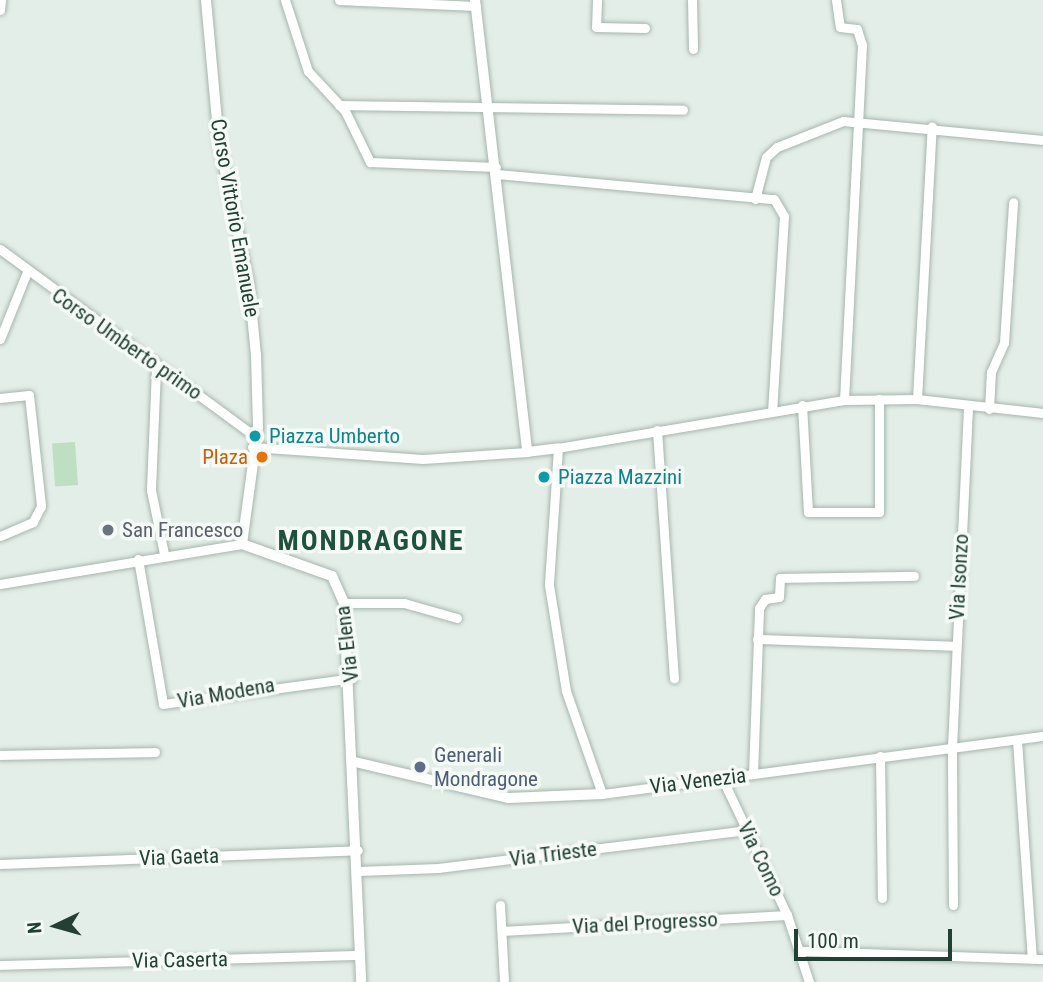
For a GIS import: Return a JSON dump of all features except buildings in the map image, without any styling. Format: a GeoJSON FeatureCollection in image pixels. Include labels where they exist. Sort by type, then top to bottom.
{"type":"FeatureCollection","features":[{"type":"Feature","properties":{"kind":"street"},"geometry":{"type":"LineString","coordinates":[[0,10],[1,0]]}},
{"type":"Feature","properties":{"kind":"street","name":"Corso Vittorio Emanuele"},"geometry":{"type":"LineString","coordinates":[[206,0],[219,142],[253,313],[254,442],[242,544]]}},
{"type":"Feature","properties":{"kind":"street"},"geometry":{"type":"LineString","coordinates":[[285,0],[308,71],[339,105],[370,162],[496,171],[774,199],[784,216],[772,411]]}},
{"type":"Feature","properties":{"kind":"street"},"geometry":{"type":"LineString","coordinates":[[339,0],[476,3],[527,452]]}},
{"type":"Feature","properties":{"kind":"street"},"geometry":{"type":"LineString","coordinates":[[597,0],[597,27],[645,28]]}},
{"type":"Feature","properties":{"kind":"street"},"geometry":{"type":"LineString","coordinates":[[692,0],[692,49]]}},
{"type":"Feature","properties":{"kind":"street"},"geometry":{"type":"LineString","coordinates":[[836,0],[840,27],[861,36],[844,400]]}},
{"type":"Feature","properties":{"kind":"street"},"geometry":{"type":"LineString","coordinates":[[339,105],[683,110]]}},
{"type":"Feature","properties":{"kind":"street"},"geometry":{"type":"LineString","coordinates":[[755,199],[766,158],[777,148],[859,120],[932,125],[1043,140]]}},
{"type":"Feature","properties":{"kind":"street"},"geometry":{"type":"LineString","coordinates":[[917,400],[932,125]]}},
{"type":"Feature","properties":{"kind":"street"},"geometry":{"type":"LineString","coordinates":[[989,409],[991,372],[1006,328],[1013,202]]}},
{"type":"Feature","properties":{"kind":"street","name":"Corso Umberto primo"},"geometry":{"type":"LineString","coordinates":[[0,248],[27,272],[254,442]]}},
{"type":"Feature","properties":{"kind":"street"},"geometry":{"type":"LineString","coordinates":[[0,339],[27,272]]}},
{"type":"Feature","properties":{"kind":"street"},"geometry":{"type":"LineString","coordinates":[[156,369],[150,490],[164,554]]}},
{"type":"Feature","properties":{"kind":"street"},"geometry":{"type":"LineString","coordinates":[[0,398],[29,395],[41,506],[33,522],[0,536]]}},
{"type":"Feature","properties":{"kind":"street"},"geometry":{"type":"LineString","coordinates":[[802,405],[808,512],[879,513],[879,399]]}},
{"type":"Feature","properties":{"kind":"street"},"geometry":{"type":"LineString","coordinates":[[254,442],[423,459],[558,448],[844,400],[917,400],[1043,413]]}},
{"type":"Feature","properties":{"kind":"street","name":"Via Isonzo"},"geometry":{"type":"LineString","coordinates":[[953,905],[951,747],[968,407]]}},
{"type":"Feature","properties":{"kind":"street"},"geometry":{"type":"LineString","coordinates":[[657,430],[674,678]]}},
{"type":"Feature","properties":{"kind":"street"},"geometry":{"type":"LineString","coordinates":[[558,448],[549,585],[553,640],[602,794]]}},
{"type":"Feature","properties":{"kind":"street","name":"Via Elena"},"geometry":{"type":"LineString","coordinates":[[0,584],[164,554],[242,544],[332,576],[344,603],[352,678],[361,982]]}},
{"type":"Feature","properties":{"kind":"street","name":"Via Modena"},"geometry":{"type":"LineString","coordinates":[[138,559],[163,704],[352,678]]}},
{"type":"Feature","properties":{"kind":"street"},"geometry":{"type":"LineString","coordinates":[[753,774],[759,608],[765,599],[779,597],[780,578],[914,576]]}},
{"type":"Feature","properties":{"kind":"street"},"geometry":{"type":"LineString","coordinates":[[344,603],[404,603],[457,618]]}},
{"type":"Feature","properties":{"kind":"street"},"geometry":{"type":"LineString","coordinates":[[757,639],[956,646]]}},
{"type":"Feature","properties":{"kind":"street","name":"Via Venezia"},"geometry":{"type":"LineString","coordinates":[[355,762],[509,798],[602,794],[1043,736]]}},
{"type":"Feature","properties":{"kind":"street"},"geometry":{"type":"LineString","coordinates":[[1017,740],[1032,958]]}},
{"type":"Feature","properties":{"kind":"street"},"geometry":{"type":"LineString","coordinates":[[0,755],[155,752]]}},
{"type":"Feature","properties":{"kind":"street"},"geometry":{"type":"LineString","coordinates":[[880,756],[882,898]]}},
{"type":"Feature","properties":{"kind":"street","name":"Via Como"},"geometry":{"type":"LineString","coordinates":[[722,778],[788,915],[801,951],[808,982]]}},
{"type":"Feature","properties":{"kind":"street","name":"Via Trieste"},"geometry":{"type":"LineString","coordinates":[[358,871],[438,868],[747,830]]}},
{"type":"Feature","properties":{"kind":"street","name":"Via Gaeta"},"geometry":{"type":"LineString","coordinates":[[0,864],[358,850]]}},
{"type":"Feature","properties":{"kind":"street"},"geometry":{"type":"LineString","coordinates":[[500,905],[504,982]]}},
{"type":"Feature","properties":{"kind":"street","name":"Via del Progresso"},"geometry":{"type":"LineString","coordinates":[[502,932],[788,915]]}},
{"type":"Feature","properties":{"kind":"street"},"geometry":{"type":"LineString","coordinates":[[801,951],[1043,959]]}},
{"type":"Feature","properties":{"kind":"street","name":"Via Caserta"},"geometry":{"type":"LineString","coordinates":[[0,965],[359,955]]}},
{"type":"Feature","properties":{"kind":"green space"},"geometry":{"type":"Polygon","coordinates":[[[75,442],[78,485],[55,486],[52,444],[75,442]]]}},
{"type":"Feature","properties":{"kind":"place","name":"Piazza Umberto"},"geometry":{"type":"Point","coordinates":[255,436]}},
{"type":"Feature","properties":{"kind":"place","name":"Plaza"},"geometry":{"type":"Point","coordinates":[262,457]}},
{"type":"Feature","properties":{"kind":"place","name":"Piazza Mazzini"},"geometry":{"type":"Point","coordinates":[544,477]}},
{"type":"Feature","properties":{"kind":"place","name":"San Francesco"},"geometry":{"type":"Point","coordinates":[108,530]}},
{"type":"Feature","properties":{"kind":"place","name":"Generali Mondragone"},"geometry":{"type":"Point","coordinates":[420,767]}},
{"type":"Feature","properties":{"kind":"district","name":"MONDRAGONE"},"geometry":{"type":"Point","coordinates":[371,541]}}]}
